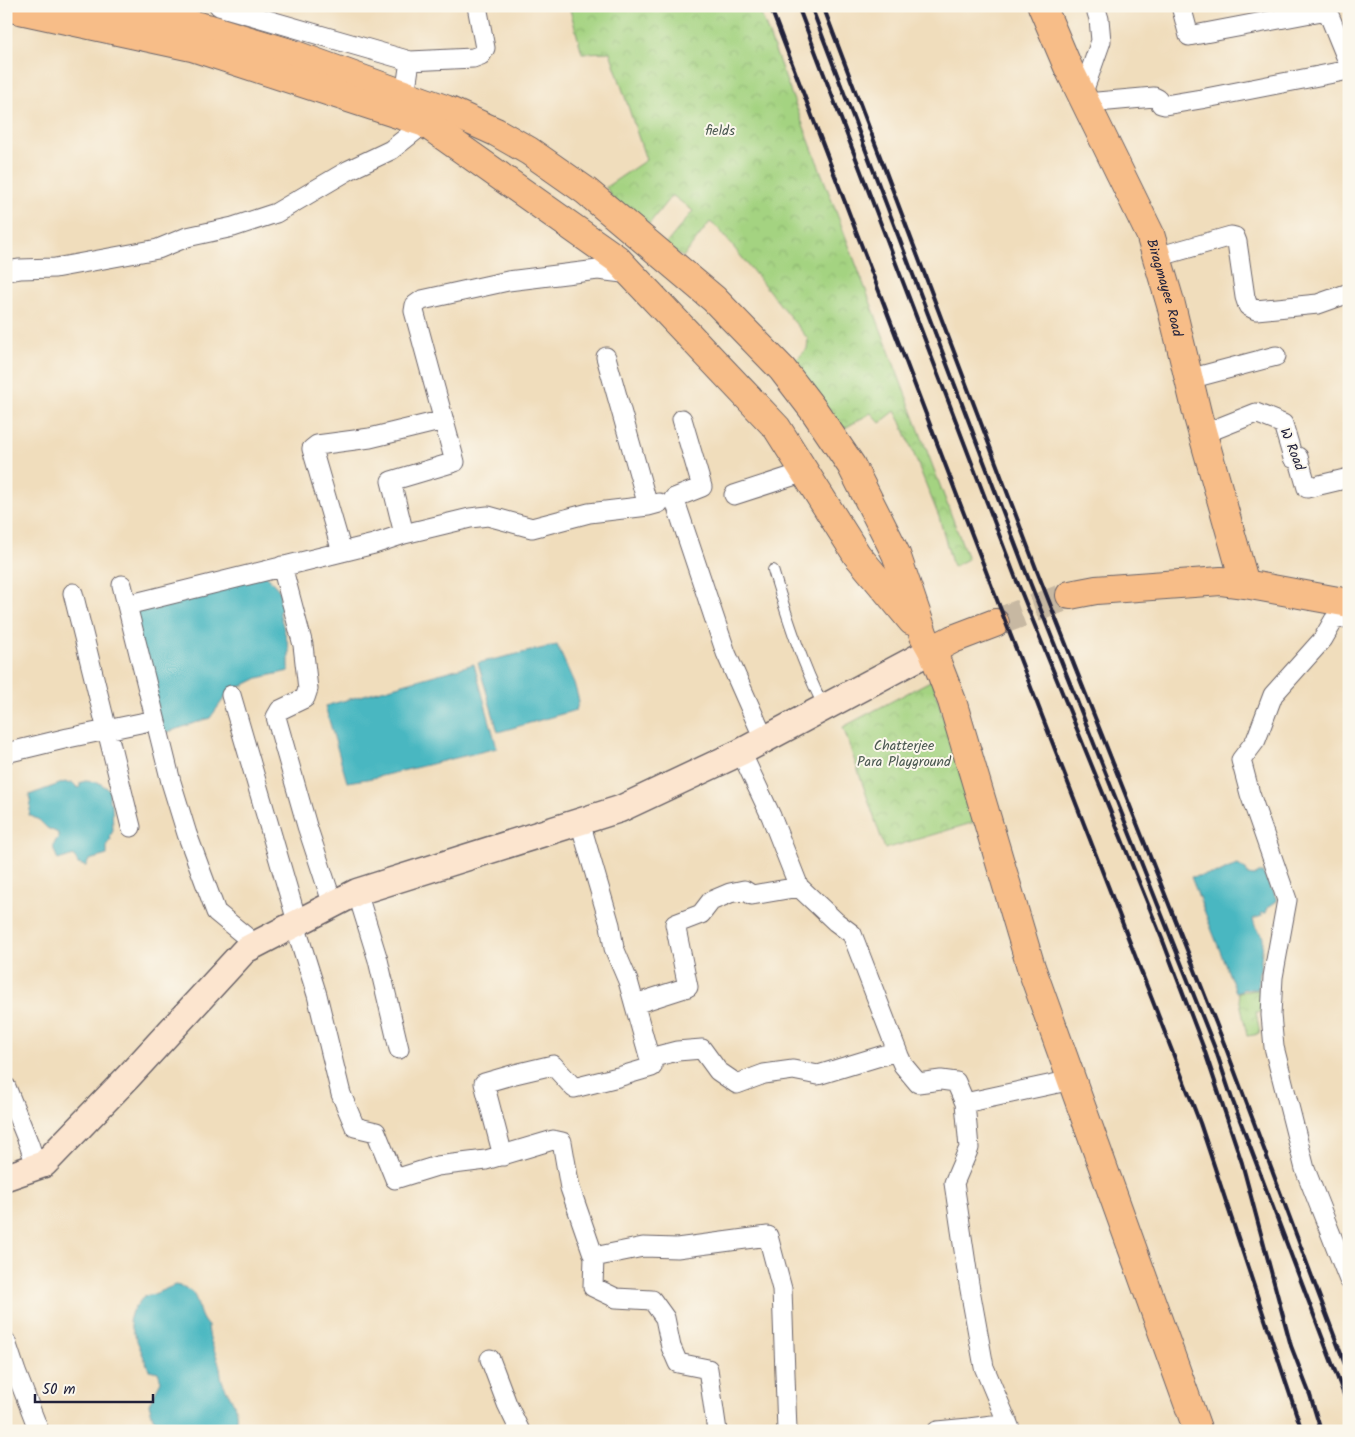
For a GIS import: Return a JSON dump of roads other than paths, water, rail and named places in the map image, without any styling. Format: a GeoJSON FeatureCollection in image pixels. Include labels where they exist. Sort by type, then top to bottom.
{"type":"FeatureCollection","features":[{"type":"Feature","properties":{"kind":"main road"},"geometry":{"type":"LineString","coordinates":[[6,6],[192,47],[424,123],[617,259],[777,428],[856,555],[928,643]]}},
{"type":"Feature","properties":{"kind":"main road"},"geometry":{"type":"LineString","coordinates":[[99,6],[152,15],[207,28],[290,53],[445,109],[496,132],[529,151],[586,191],[714,299],[782,369],[815,412],[851,465],[896,554],[928,643],[952,701],[1031,967],[1198,1431]]}},
{"type":"Feature","properties":{"kind":"main road","name":"Biragmayee Road"},"geometry":{"type":"LineString","coordinates":[[1042,6],[1084,99],[1150,234],[1171,305],[1203,434],[1245,584]]}},
{"type":"Feature","properties":{"kind":"main road"},"geometry":{"type":"LineString","coordinates":[[1070,595],[1096,590],[1221,581],[1349,603]]}},
{"type":"Feature","properties":{"kind":"main road"},"geometry":{"type":"LineString","coordinates":[[6,1177],[44,1164],[127,1078],[245,950],[357,892],[620,809],[741,752],[825,708],[928,643],[953,639],[995,623]]}},
{"type":"Feature","properties":{"kind":"street"},"geometry":{"type":"LineString","coordinates":[[219,6],[410,61],[473,58],[481,54],[485,48],[477,6]]}},
{"type":"Feature","properties":{"kind":"street"},"geometry":{"type":"LineString","coordinates":[[1096,6],[1101,41],[1084,99],[1154,97],[1161,104],[1165,105],[1349,70]]}},
{"type":"Feature","properties":{"kind":"street"},"geometry":{"type":"LineString","coordinates":[[1181,6],[1189,36],[1327,8],[1349,64]]}},
{"type":"Feature","properties":{"kind":"street"},"geometry":{"type":"LineString","coordinates":[[405,95],[410,61]]}},
{"type":"Feature","properties":{"kind":"street"},"geometry":{"type":"LineString","coordinates":[[6,271],[20,268],[55,268],[158,249],[187,237],[233,227],[276,213],[348,170],[391,150],[424,123]]}},
{"type":"Feature","properties":{"kind":"street"},"geometry":{"type":"LineString","coordinates":[[1157,257],[1231,236],[1238,242],[1244,297],[1248,306],[1256,310],[1318,304],[1349,293]]}},
{"type":"Feature","properties":{"kind":"street"},"geometry":{"type":"LineString","coordinates":[[404,534],[391,481],[455,462],[414,311],[415,305],[422,300],[508,281],[598,270],[631,274]]}},
{"type":"Feature","properties":{"kind":"street"},"geometry":{"type":"LineString","coordinates":[[1189,379],[1276,356]]}},
{"type":"Feature","properties":{"kind":"street"},"geometry":{"type":"LineString","coordinates":[[606,357],[648,506]]}},
{"type":"Feature","properties":{"kind":"street","name":"W Road"},"geometry":{"type":"LineString","coordinates":[[1203,434],[1256,413],[1283,424],[1294,458],[1298,457],[1307,488],[1349,478]]}},
{"type":"Feature","properties":{"kind":"street"},"geometry":{"type":"LineString","coordinates":[[127,604],[374,544],[404,534],[470,518],[488,516],[532,528],[589,513],[648,506],[674,498],[702,487],[682,419]]}},
{"type":"Feature","properties":{"kind":"street"},"geometry":{"type":"LineString","coordinates":[[342,552],[312,449],[317,445],[370,438],[444,420]]}},
{"type":"Feature","properties":{"kind":"street"},"geometry":{"type":"LineString","coordinates":[[734,495],[805,472]]}},
{"type":"Feature","properties":{"kind":"street"},"geometry":{"type":"LineString","coordinates":[[674,498],[726,653],[764,739]]}},
{"type":"Feature","properties":{"kind":"street"},"geometry":{"type":"LineString","coordinates":[[282,566],[303,645],[308,689],[305,698],[280,710],[276,717],[307,826],[333,905]]}},
{"type":"Feature","properties":{"kind":"street"},"geometry":{"type":"LineString","coordinates":[[122,585],[171,782],[187,834],[216,912],[256,944]]}},
{"type":"Feature","properties":{"kind":"street"},"geometry":{"type":"LineString","coordinates":[[72,593],[131,827]]}},
{"type":"Feature","properties":{"kind":"street"},"geometry":{"type":"LineString","coordinates":[[1349,616],[1334,620],[1323,639],[1274,695],[1256,740],[1241,760],[1250,794],[1287,900],[1274,977],[1271,1015],[1274,1047],[1305,1169],[1349,1280]]}},
{"type":"Feature","properties":{"kind":"street"},"geometry":{"type":"LineString","coordinates":[[231,695],[294,911],[302,920],[297,931],[317,995],[342,1094],[355,1127],[376,1132],[395,1179],[437,1166],[503,1156],[553,1140],[562,1142],[570,1188],[594,1257],[593,1287],[616,1298],[652,1300],[666,1318],[671,1347],[678,1364],[708,1369],[719,1430]]}},
{"type":"Feature","properties":{"kind":"street"},"geometry":{"type":"LineString","coordinates":[[6,753],[155,720]]}},
{"type":"Feature","properties":{"kind":"street"},"geometry":{"type":"LineString","coordinates":[[741,752],[771,816],[799,887],[836,922],[852,934],[903,1065],[918,1083],[941,1080],[956,1082],[965,1103],[969,1148],[954,1183],[984,1367],[1010,1427],[937,1431]]}},
{"type":"Feature","properties":{"kind":"street"},"geometry":{"type":"LineString","coordinates":[[503,1156],[484,1083],[553,1065],[574,1088],[652,1067],[628,981],[614,948],[610,925],[580,822]]}},
{"type":"Feature","properties":{"kind":"street"},"geometry":{"type":"LineString","coordinates":[[635,1004],[688,987],[675,924],[701,914],[712,901],[730,893],[744,890],[752,895],[799,887]]}},
{"type":"Feature","properties":{"kind":"street"},"geometry":{"type":"LineString","coordinates":[[357,892],[378,960],[399,1049]]}},
{"type":"Feature","properties":{"kind":"street"},"geometry":{"type":"LineString","coordinates":[[650,1058],[677,1051],[702,1049],[718,1071],[737,1084],[764,1074],[793,1070],[818,1075],[897,1051]]}},
{"type":"Feature","properties":{"kind":"street"},"geometry":{"type":"LineString","coordinates":[[965,1103],[1072,1080]]}},
{"type":"Feature","properties":{"kind":"street"},"geometry":{"type":"LineString","coordinates":[[6,1088],[36,1166]]}},
{"type":"Feature","properties":{"kind":"street"},"geometry":{"type":"LineString","coordinates":[[594,1257],[643,1247],[677,1248],[768,1236],[782,1289],[787,1431]]}},
{"type":"Feature","properties":{"kind":"street"},"geometry":{"type":"LineString","coordinates":[[6,1342],[39,1431]]}},
{"type":"Feature","properties":{"kind":"street"},"geometry":{"type":"LineString","coordinates":[[490,1359],[507,1404],[520,1431]]}},
{"type":"Feature","properties":{"kind":"lane"},"geometry":{"type":"LineString","coordinates":[[773,570],[791,630],[814,688],[825,708]]}},
{"type":"Feature","properties":{"kind":"water"},"geometry":{"type":"Polygon","coordinates":[[[265,574],[280,591],[280,601],[283,609],[279,611],[289,648],[289,671],[258,678],[228,693],[210,718],[162,734],[133,612],[265,574]]]}},
{"type":"Feature","properties":{"kind":"water"},"geometry":{"type":"Polygon","coordinates":[[[557,645],[574,683],[579,701],[576,710],[498,732],[478,663],[557,645]]]}},
{"type":"Feature","properties":{"kind":"water"},"geometry":{"type":"Polygon","coordinates":[[[474,664],[497,748],[373,778],[347,782],[325,706],[474,664]]]}},
{"type":"Feature","properties":{"kind":"water"},"geometry":{"type":"Polygon","coordinates":[[[85,781],[98,782],[110,790],[109,801],[112,804],[113,831],[110,836],[111,840],[107,844],[107,855],[89,860],[86,866],[78,864],[74,855],[58,860],[54,847],[58,833],[47,828],[39,820],[29,815],[31,804],[29,795],[65,782],[70,784],[72,782],[78,788],[80,783],[85,781]]]}},
{"type":"Feature","properties":{"kind":"water"},"geometry":{"type":"Polygon","coordinates":[[[1238,865],[1246,870],[1248,875],[1254,876],[1263,873],[1277,901],[1268,907],[1266,913],[1261,913],[1262,916],[1253,919],[1255,926],[1263,937],[1258,989],[1245,989],[1236,992],[1191,877],[1219,873],[1238,865]]]}},
{"type":"Feature","properties":{"kind":"water"},"geometry":{"type":"Polygon","coordinates":[[[175,1285],[191,1291],[197,1301],[200,1314],[208,1326],[210,1338],[219,1363],[222,1381],[235,1406],[236,1418],[232,1431],[168,1431],[153,1418],[149,1404],[161,1381],[158,1372],[149,1370],[129,1321],[132,1311],[144,1296],[175,1285]]]}},
{"type":"Feature","properties":{"kind":"tunnel"},"geometry":{"type":"LineString","coordinates":[[995,623],[1070,595]]}},
{"type":"Feature","properties":{"kind":"railway"},"geometry":{"type":"LineString","coordinates":[[770,6],[992,587],[1200,1123],[1302,1431]]}},
{"type":"Feature","properties":{"kind":"railway"},"geometry":{"type":"LineString","coordinates":[[798,6],[1016,579],[1163,941],[1204,1049],[1242,1163],[1291,1346],[1310,1395],[1321,1431]]}},
{"type":"Feature","properties":{"kind":"railway"},"geometry":{"type":"LineString","coordinates":[[811,6],[1027,575],[1216,1051],[1232,1099],[1349,1408]]}},
{"type":"Feature","properties":{"kind":"railway"},"geometry":{"type":"LineString","coordinates":[[823,6],[1037,571],[1227,1051],[1349,1375]]}},
{"type":"Feature","properties":{"kind":"park label","name":"fields"},"geometry":{"type":"Point","coordinates":[720,130]}},
{"type":"Feature","properties":{"kind":"park label","name":"Chatterjee Para Playground"},"geometry":{"type":"Point","coordinates":[904,754]}}]}
